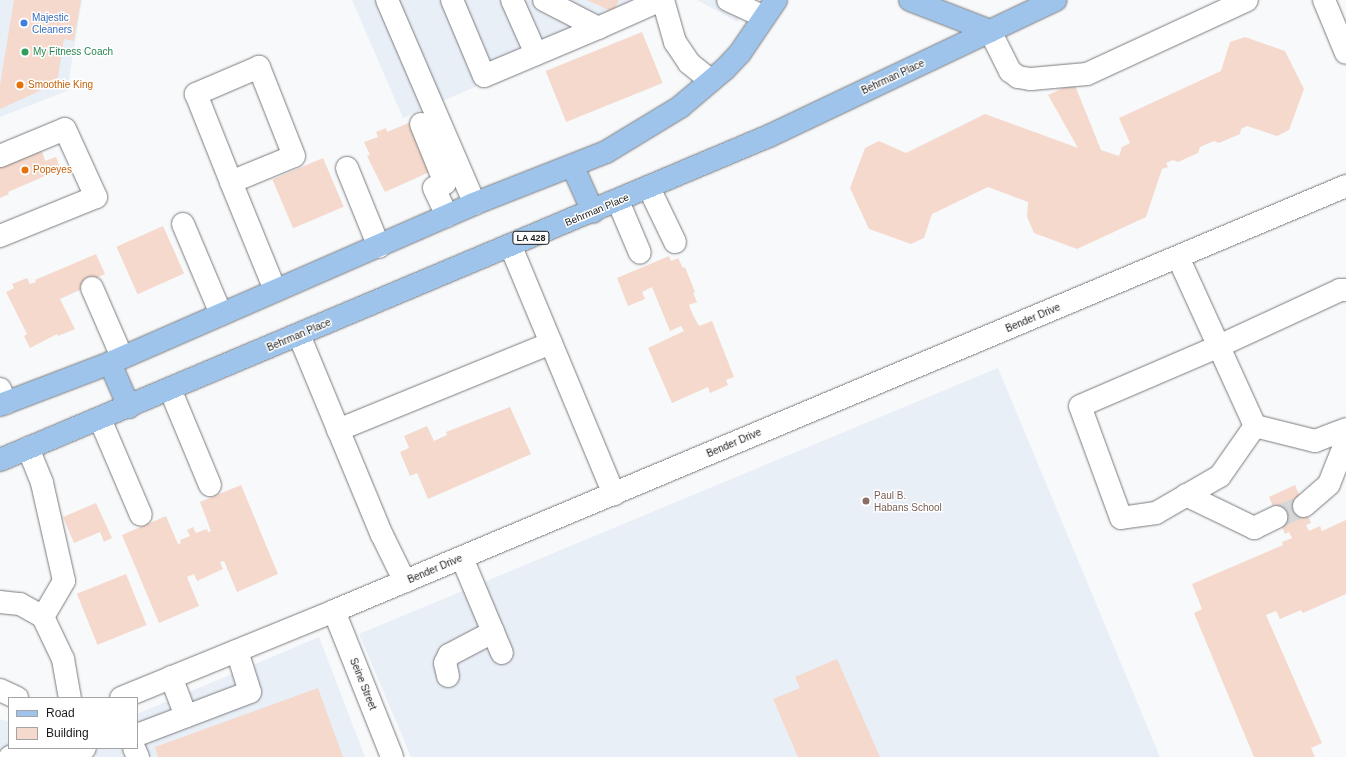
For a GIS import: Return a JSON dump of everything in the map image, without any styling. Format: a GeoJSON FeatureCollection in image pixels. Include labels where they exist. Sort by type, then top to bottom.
{"type":"FeatureCollection","features":[{"type":"Feature","properties":{"kind":"main road"},"geometry":{"type":"LineString","coordinates":[[910,0],[990,31]]}},
{"type":"Feature","properties":{"kind":"main road","name":"Behrman Place"},"geometry":{"type":"LineString","coordinates":[[0,460],[511,247],[769,136],[1055,0]]}},
{"type":"Feature","properties":{"kind":"main road"},"geometry":{"type":"LineString","coordinates":[[2,399],[116,360],[475,204],[573,167],[650,128],[711,81],[740,53],[770,9]]}},
{"type":"Feature","properties":{"kind":"main road"},"geometry":{"type":"LineString","coordinates":[[573,167],[593,212]]}},
{"type":"Feature","properties":{"kind":"main road"},"geometry":{"type":"LineString","coordinates":[[116,360],[129,407]]}},
{"type":"Feature","properties":{"kind":"street"},"geometry":{"type":"LineString","coordinates":[[387,0],[475,204]]}},
{"type":"Feature","properties":{"kind":"street"},"geometry":{"type":"LineString","coordinates":[[452,0],[484,76],[662,0],[675,42],[689,63],[711,81]]}},
{"type":"Feature","properties":{"kind":"street"},"geometry":{"type":"LineString","coordinates":[[512,0],[536,54]]}},
{"type":"Feature","properties":{"kind":"street"},"geometry":{"type":"LineString","coordinates":[[544,0],[598,28]]}},
{"type":"Feature","properties":{"kind":"street"},"geometry":{"type":"LineString","coordinates":[[728,0],[770,9]]}},
{"type":"Feature","properties":{"kind":"street"},"geometry":{"type":"LineString","coordinates":[[990,31],[1010,71],[1018,77],[1031,79],[1087,74],[1247,0]]}},
{"type":"Feature","properties":{"kind":"street"},"geometry":{"type":"LineString","coordinates":[[1324,0],[1341,25],[1346,53]]}},
{"type":"Feature","properties":{"kind":"street"},"geometry":{"type":"LineString","coordinates":[[231,182],[294,156],[259,67],[196,94],[231,182],[275,290]]}},
{"type":"Feature","properties":{"kind":"street"},"geometry":{"type":"LineString","coordinates":[[421,124],[445,183],[434,188],[447,216]]}},
{"type":"Feature","properties":{"kind":"street"},"geometry":{"type":"LineString","coordinates":[[0,156],[65,129],[96,197],[0,236]]}},
{"type":"Feature","properties":{"kind":"street"},"geometry":{"type":"LineString","coordinates":[[346,168],[379,247]]}},
{"type":"Feature","properties":{"kind":"street","name":"Bender Drive"},"geometry":{"type":"LineString","coordinates":[[124,697],[405,582],[1346,186]]}},
{"type":"Feature","properties":{"kind":"street"},"geometry":{"type":"LineString","coordinates":[[649,188],[676,242]]}},
{"type":"Feature","properties":{"kind":"street"},"geometry":{"type":"LineString","coordinates":[[618,201],[640,253]]}},
{"type":"Feature","properties":{"kind":"street"},"geometry":{"type":"LineString","coordinates":[[183,224],[221,314]]}},
{"type":"Feature","properties":{"kind":"street"},"geometry":{"type":"LineString","coordinates":[[511,247],[614,494]]}},
{"type":"Feature","properties":{"kind":"street"},"geometry":{"type":"LineString","coordinates":[[1178,257],[1255,426]]}},
{"type":"Feature","properties":{"kind":"street"},"geometry":{"type":"LineString","coordinates":[[92,288],[116,360]]}},
{"type":"Feature","properties":{"kind":"street"},"geometry":{"type":"LineString","coordinates":[[1255,426],[1220,476],[1156,513],[1121,518],[1080,406],[1219,346],[1340,290],[1346,290]]}},
{"type":"Feature","properties":{"kind":"street"},"geometry":{"type":"LineString","coordinates":[[299,335],[382,535],[405,582]]}},
{"type":"Feature","properties":{"kind":"street"},"geometry":{"type":"LineString","coordinates":[[338,430],[551,343]]}},
{"type":"Feature","properties":{"kind":"street"},"geometry":{"type":"LineString","coordinates":[[170,389],[210,485]]}},
{"type":"Feature","properties":{"kind":"street"},"geometry":{"type":"LineString","coordinates":[[100,419],[141,515]]}},
{"type":"Feature","properties":{"kind":"street"},"geometry":{"type":"LineString","coordinates":[[1255,426],[1315,440],[1346,429]]}},
{"type":"Feature","properties":{"kind":"street"},"geometry":{"type":"LineString","coordinates":[[1304,506],[1329,484],[1346,441]]}},
{"type":"Feature","properties":{"kind":"street"},"geometry":{"type":"LineString","coordinates":[[28,448],[42,483],[64,581],[43,617]]}},
{"type":"Feature","properties":{"kind":"street"},"geometry":{"type":"LineString","coordinates":[[1186,495],[1254,528],[1277,517]]}},
{"type":"Feature","properties":{"kind":"street"},"geometry":{"type":"LineString","coordinates":[[462,558],[502,653]]}},
{"type":"Feature","properties":{"kind":"street"},"geometry":{"type":"LineString","coordinates":[[0,602],[20,604],[43,617],[63,659],[70,697]]}},
{"type":"Feature","properties":{"kind":"street","name":"Seine Street"},"geometry":{"type":"LineString","coordinates":[[334,611],[392,757]]}},
{"type":"Feature","properties":{"kind":"street"},"geometry":{"type":"LineString","coordinates":[[448,676],[446,663],[449,655],[458,648],[493,632]]}},
{"type":"Feature","properties":{"kind":"street"},"geometry":{"type":"LineString","coordinates":[[138,735],[250,692],[237,651]]}},
{"type":"Feature","properties":{"kind":"street"},"geometry":{"type":"LineString","coordinates":[[171,678],[186,716]]}},
{"type":"Feature","properties":{"kind":"street"},"geometry":{"type":"LineString","coordinates":[[0,690],[15,697]]}},
{"type":"Feature","properties":{"kind":"street"},"geometry":{"type":"LineString","coordinates":[[10,757],[24,749]]}},
{"type":"Feature","properties":{"kind":"street"},"geometry":{"type":"LineString","coordinates":[[57,749],[80,749]]}},
{"type":"Feature","properties":{"kind":"shaded area"},"geometry":{"type":"Polygon","coordinates":[[[0,0],[82,0],[67,91],[0,117],[0,0]]]}},
{"type":"Feature","properties":{"kind":"shaded area"},"geometry":{"type":"Polygon","coordinates":[[[352,0],[678,0],[403,118],[352,0]]]}},
{"type":"Feature","properties":{"kind":"shaded area"},"geometry":{"type":"Polygon","coordinates":[[[697,0],[753,0],[737,22],[697,0]]]}},
{"type":"Feature","properties":{"kind":"shaded area","name":"Paul B. Habans School"},"geometry":{"type":"Polygon","coordinates":[[[998,368],[1160,757],[411,757],[359,634],[998,368]]]}},
{"type":"Feature","properties":{"kind":"shaded area"},"geometry":{"type":"Polygon","coordinates":[[[319,637],[365,757],[0,757],[0,719],[8,722],[8,749],[138,749],[138,714],[319,637]]]}},
{"type":"Feature","properties":{"kind":"building"},"geometry":{"type":"Polygon","coordinates":[[[14,0],[81,0],[74,41],[64,39],[57,83],[0,109],[0,85],[14,0]]]}},
{"type":"Feature","properties":{"kind":"building"},"geometry":{"type":"Polygon","coordinates":[[[587,0],[619,0],[613,12],[587,0]]]}},
{"type":"Feature","properties":{"kind":"building"},"geometry":{"type":"Polygon","coordinates":[[[642,32],[663,83],[566,122],[546,71],[642,32]]]}},
{"type":"Feature","properties":{"kind":"building"},"geometry":{"type":"Polygon","coordinates":[[[1245,37],[1285,51],[1304,89],[1289,130],[1277,136],[1247,126],[1241,129],[1240,134],[1219,143],[1214,141],[1200,147],[1198,153],[1178,162],[1173,160],[1166,163],[1168,167],[1162,169],[1146,217],[1077,249],[1034,233],[1027,217],[1028,202],[988,187],[932,214],[924,238],[911,244],[869,229],[850,188],[865,148],[879,141],[906,153],[985,114],[1078,148],[1048,95],[1074,83],[1101,150],[1119,156],[1122,147],[1130,143],[1119,118],[1221,71],[1230,42],[1245,37]]]}},
{"type":"Feature","properties":{"kind":"building"},"geometry":{"type":"Polygon","coordinates":[[[413,121],[434,170],[385,192],[367,156],[370,155],[364,142],[378,137],[376,132],[386,128],[387,132],[413,121]]]}},
{"type":"Feature","properties":{"kind":"building","name":"Popeyes"},"geometry":{"type":"Polygon","coordinates":[[[40,145],[45,161],[56,157],[60,168],[52,172],[50,168],[52,173],[8,192],[9,194],[0,198],[0,160],[40,145]]]}},
{"type":"Feature","properties":{"kind":"building"},"geometry":{"type":"Polygon","coordinates":[[[323,158],[344,207],[293,228],[272,179],[323,158]]]}},
{"type":"Feature","properties":{"kind":"building"},"geometry":{"type":"Polygon","coordinates":[[[163,226],[184,274],[138,294],[116,247],[163,226]]]}},
{"type":"Feature","properties":{"kind":"building"},"geometry":{"type":"Polygon","coordinates":[[[96,254],[105,274],[83,284],[84,288],[60,299],[75,329],[58,336],[57,334],[30,348],[24,336],[27,334],[6,292],[14,288],[12,284],[27,278],[30,284],[36,282],[35,280],[96,254]]]}},
{"type":"Feature","properties":{"kind":"building"},"geometry":{"type":"Polygon","coordinates":[[[669,256],[671,261],[678,258],[683,268],[685,267],[695,292],[693,293],[697,302],[689,305],[693,315],[699,326],[712,321],[734,377],[726,380],[728,385],[710,393],[708,387],[672,403],[648,348],[684,331],[681,326],[670,331],[652,287],[642,292],[645,299],[628,306],[617,278],[669,256]]]}},
{"type":"Feature","properties":{"kind":"building"},"geometry":{"type":"Polygon","coordinates":[[[510,407],[531,454],[428,499],[417,473],[410,476],[400,452],[409,448],[404,436],[427,426],[434,441],[447,435],[446,432],[510,407]]]}},
{"type":"Feature","properties":{"kind":"building"},"geometry":{"type":"Polygon","coordinates":[[[241,485],[278,574],[237,592],[224,561],[220,562],[223,569],[197,581],[194,574],[187,577],[199,606],[159,623],[122,535],[166,516],[178,544],[181,543],[180,540],[190,536],[187,530],[193,527],[196,533],[207,529],[208,532],[211,531],[200,502],[241,485]]]}},
{"type":"Feature","properties":{"kind":"building"},"geometry":{"type":"Polygon","coordinates":[[[1295,485],[1311,523],[1306,525],[1309,531],[1320,526],[1322,531],[1346,520],[1346,594],[1303,613],[1301,610],[1280,619],[1276,611],[1266,615],[1322,743],[1311,748],[1315,757],[1254,757],[1194,613],[1202,609],[1192,584],[1283,545],[1282,542],[1292,538],[1289,532],[1285,534],[1269,497],[1295,485]]]}},
{"type":"Feature","properties":{"kind":"building"},"geometry":{"type":"Polygon","coordinates":[[[96,503],[112,538],[104,542],[100,532],[74,543],[63,517],[96,503]]]}},
{"type":"Feature","properties":{"kind":"building"},"geometry":{"type":"Polygon","coordinates":[[[126,574],[147,625],[97,645],[77,594],[126,574]]]}},
{"type":"Feature","properties":{"kind":"building"},"geometry":{"type":"Polygon","coordinates":[[[837,659],[880,757],[798,757],[773,699],[800,688],[795,677],[837,659]]]}},
{"type":"Feature","properties":{"kind":"building"},"geometry":{"type":"Polygon","coordinates":[[[318,688],[343,757],[158,757],[155,747],[318,688]]]}},
{"type":"Feature","properties":{"kind":"tunnel"},"geometry":{"type":"LineString","coordinates":[[1277,517],[1304,506]]}},
{"type":"Feature","properties":{"kind":"place","name":"Majestic Cleaners"},"geometry":{"type":"Point","coordinates":[24,23]}},
{"type":"Feature","properties":{"kind":"place","name":"My Fitness Coach"},"geometry":{"type":"Point","coordinates":[25,52]}},
{"type":"Feature","properties":{"kind":"place","name":"Smoothie King"},"geometry":{"type":"Point","coordinates":[20,85]}},
{"type":"Feature","properties":{"kind":"place","name":"Popeyes"},"geometry":{"type":"Point","coordinates":[25,170]}},
{"type":"Feature","properties":{"kind":"place","name":"Paul B. Habans School"},"geometry":{"type":"Point","coordinates":[866,501]}}]}
